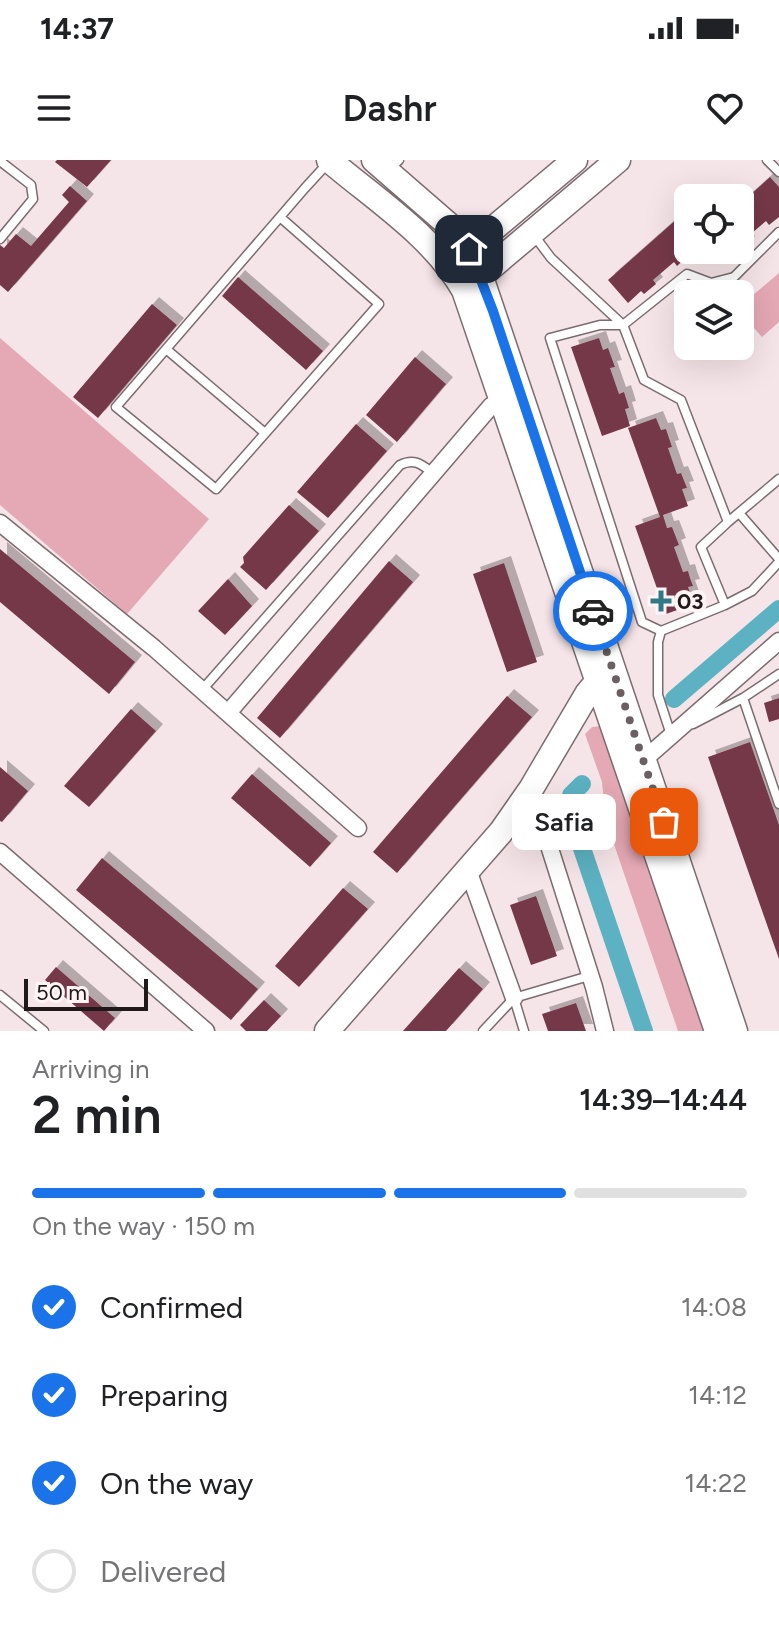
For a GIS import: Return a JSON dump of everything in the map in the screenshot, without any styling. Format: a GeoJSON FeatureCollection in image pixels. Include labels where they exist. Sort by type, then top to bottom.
{"type":"FeatureCollection","features":[{"type":"Feature","properties":{"kind":"main road"},"geometry":{"type":"LineString","coordinates":[[330,160],[473,283],[636,765],[735,1031]]}},
{"type":"Feature","properties":{"kind":"main road"},"geometry":{"type":"LineString","coordinates":[[469,249],[575,160]]}},
{"type":"Feature","properties":{"kind":"main road"},"geometry":{"type":"LineString","coordinates":[[473,283],[618,160]]}},
{"type":"Feature","properties":{"kind":"main road"},"geometry":{"type":"LineString","coordinates":[[387,164],[469,249],[473,283],[503,400],[606,679]]}},
{"type":"Feature","properties":{"kind":"main road"},"geometry":{"type":"LineString","coordinates":[[327,1031],[501,832],[606,679]]}},
{"type":"Feature","properties":{"kind":"main road"},"geometry":{"type":"LineString","coordinates":[[636,765],[717,1031]]}},
{"type":"Feature","properties":{"kind":"street"},"geometry":{"type":"LineString","coordinates":[[228,713],[491,406],[503,400]]}},
{"type":"Feature","properties":{"kind":"street"},"geometry":{"type":"LineString","coordinates":[[0,523],[202,690],[358,828]]}},
{"type":"Feature","properties":{"kind":"street"},"geometry":{"type":"LineString","coordinates":[[636,765],[779,641]]}},
{"type":"Feature","properties":{"kind":"street"},"geometry":{"type":"LineString","coordinates":[[531,789],[605,1031]]}},
{"type":"Feature","properties":{"kind":"street"},"geometry":{"type":"LineString","coordinates":[[0,852],[194,1027]]}},
{"type":"Feature","properties":{"kind":"street"},"geometry":{"type":"LineString","coordinates":[[468,870],[514,998]]}},
{"type":"Feature","properties":{"kind":"lane"},"geometry":{"type":"LineString","coordinates":[[280,217],[379,304],[216,489],[116,407],[280,217],[330,160]]}},
{"type":"Feature","properties":{"kind":"lane"},"geometry":{"type":"LineString","coordinates":[[767,160],[779,172]]}},
{"type":"Feature","properties":{"kind":"lane"},"geometry":{"type":"LineString","coordinates":[[0,161],[31,185],[33,199],[0,239]]}},
{"type":"Feature","properties":{"kind":"lane"},"geometry":{"type":"LineString","coordinates":[[531,232],[551,258],[623,325],[644,380],[681,400],[728,522]]}},
{"type":"Feature","properties":{"kind":"lane"},"geometry":{"type":"LineString","coordinates":[[739,513],[779,561],[752,591],[725,605],[661,631],[642,622],[550,338],[600,325],[623,325],[687,274],[711,283],[734,277],[779,232]]}},
{"type":"Feature","properties":{"kind":"lane"},"geometry":{"type":"LineString","coordinates":[[166,349],[265,433]]}},
{"type":"Feature","properties":{"kind":"lane"},"geometry":{"type":"LineString","coordinates":[[202,690],[400,465],[409,461],[418,462],[433,474]]}},
{"type":"Feature","properties":{"kind":"lane"},"geometry":{"type":"LineString","coordinates":[[725,605],[701,547],[779,479]]}},
{"type":"Feature","properties":{"kind":"lane"},"geometry":{"type":"LineString","coordinates":[[661,631],[658,642],[658,695],[671,736],[743,698],[779,674]]}},
{"type":"Feature","properties":{"kind":"lane"},"geometry":{"type":"LineString","coordinates":[[743,698],[779,804]]}},
{"type":"Feature","properties":{"kind":"lane"},"geometry":{"type":"LineString","coordinates":[[483,1031],[514,998],[589,976]]}},
{"type":"Feature","properties":{"kind":"lane"},"geometry":{"type":"LineString","coordinates":[[0,995],[44,1031]]}},
{"type":"Feature","properties":{"kind":"lane"},"geometry":{"type":"LineString","coordinates":[[514,998],[524,1031]]}},
{"type":"Feature","properties":{"kind":"shaded area"},"geometry":{"type":"Polygon","coordinates":[[[779,273],[779,322],[762,337],[754,328],[754,294],[779,273]]]}},
{"type":"Feature","properties":{"kind":"shaded area"},"geometry":{"type":"Polygon","coordinates":[[[0,338],[209,519],[127,614],[0,505],[0,338]]]}},
{"type":"Feature","properties":{"kind":"shaded area"},"geometry":{"type":"Polygon","coordinates":[[[602,726],[706,1031],[678,1031],[606,821],[602,782],[585,734],[592,727],[602,726]]]}},
{"type":"Feature","properties":{"kind":"building"},"geometry":{"type":"Polygon","coordinates":[[[111,160],[87,187],[55,162],[111,160]]]}},
{"type":"Feature","properties":{"kind":"building"},"geometry":{"type":"Polygon","coordinates":[[[770,177],[779,187],[779,217],[769,225],[766,221],[754,231],[754,191],[770,177]]]}},
{"type":"Feature","properties":{"kind":"building"},"geometry":{"type":"Polygon","coordinates":[[[70,186],[87,201],[8,292],[0,285],[0,245],[4,248],[16,234],[31,246],[69,202],[62,195],[70,186]]]}},
{"type":"Feature","properties":{"kind":"building"},"geometry":{"type":"Polygon","coordinates":[[[674,222],[674,262],[653,280],[656,284],[644,294],[641,291],[628,303],[608,280],[674,222]]]}},
{"type":"Feature","properties":{"kind":"building"},"geometry":{"type":"Polygon","coordinates":[[[238,277],[323,351],[306,370],[222,296],[238,277]]]}},
{"type":"Feature","properties":{"kind":"building"},"geometry":{"type":"Polygon","coordinates":[[[152,304],[177,325],[98,418],[73,397],[152,304]]]}},
{"type":"Feature","properties":{"kind":"building"},"geometry":{"type":"Polygon","coordinates":[[[599,338],[603,350],[608,348],[615,367],[610,368],[619,394],[624,392],[630,426],[602,436],[571,347],[599,338]]]}},
{"type":"Feature","properties":{"kind":"building"},"geometry":{"type":"Polygon","coordinates":[[[415,357],[446,384],[397,442],[366,415],[415,357]]]}},
{"type":"Feature","properties":{"kind":"building"},"geometry":{"type":"Polygon","coordinates":[[[656,418],[661,430],[666,429],[672,447],[668,448],[677,474],[681,473],[687,488],[682,489],[688,506],[663,515],[667,528],[672,527],[679,545],[674,547],[683,572],[688,571],[693,586],[688,587],[694,604],[666,614],[635,526],[660,517],[628,428],[656,418]]]}},
{"type":"Feature","properties":{"kind":"building"},"geometry":{"type":"Polygon","coordinates":[[[356,424],[387,451],[328,518],[297,492],[356,424]]]}},
{"type":"Feature","properties":{"kind":"building"},"geometry":{"type":"Polygon","coordinates":[[[289,505],[319,531],[266,590],[240,567],[244,563],[243,557],[289,505]]]}},
{"type":"Feature","properties":{"kind":"building"},"geometry":{"type":"Polygon","coordinates":[[[0,549],[135,662],[109,694],[0,602],[0,549]]]}},
{"type":"Feature","properties":{"kind":"building"},"geometry":{"type":"Polygon","coordinates":[[[389,561],[413,582],[280,738],[257,718],[389,561]]]}},
{"type":"Feature","properties":{"kind":"building"},"geometry":{"type":"Polygon","coordinates":[[[504,563],[537,662],[507,672],[473,574],[504,563]]]}},
{"type":"Feature","properties":{"kind":"building"},"geometry":{"type":"Polygon","coordinates":[[[228,579],[252,606],[225,635],[198,611],[228,579]]]}},
{"type":"Feature","properties":{"kind":"building"},"geometry":{"type":"Polygon","coordinates":[[[507,696],[532,717],[397,873],[373,852],[507,696]]]}},
{"type":"Feature","properties":{"kind":"building"},"geometry":{"type":"Polygon","coordinates":[[[779,698],[779,719],[769,722],[764,703],[779,698]]]}},
{"type":"Feature","properties":{"kind":"building"},"geometry":{"type":"Polygon","coordinates":[[[131,709],[156,731],[89,807],[64,786],[131,709]]]}},
{"type":"Feature","properties":{"kind":"building"},"geometry":{"type":"Polygon","coordinates":[[[750,742],[779,825],[779,959],[708,757],[750,742]]]}},
{"type":"Feature","properties":{"kind":"building"},"geometry":{"type":"Polygon","coordinates":[[[0,767],[28,791],[2,822],[0,821],[0,767]]]}},
{"type":"Feature","properties":{"kind":"building"},"geometry":{"type":"Polygon","coordinates":[[[252,774],[331,843],[310,867],[231,798],[252,774]]]}},
{"type":"Feature","properties":{"kind":"building"},"geometry":{"type":"Polygon","coordinates":[[[102,858],[258,989],[231,1020],[76,890],[102,858]]]}},
{"type":"Feature","properties":{"kind":"building"},"geometry":{"type":"Polygon","coordinates":[[[343,888],[368,909],[299,987],[275,966],[343,888]]]}},
{"type":"Feature","properties":{"kind":"building"},"geometry":{"type":"Polygon","coordinates":[[[536,896],[557,956],[531,965],[510,905],[536,896]]]}},
{"type":"Feature","properties":{"kind":"building"},"geometry":{"type":"Polygon","coordinates":[[[56,967],[115,1018],[104,1031],[45,980],[56,967]]]}},
{"type":"Feature","properties":{"kind":"building"},"geometry":{"type":"Polygon","coordinates":[[[459,968],[483,989],[446,1031],[403,1031],[459,968]]]}},
{"type":"Feature","properties":{"kind":"building"},"geometry":{"type":"Polygon","coordinates":[[[264,1000],[281,1016],[267,1031],[246,1031],[240,1025],[264,1000]]]}},
{"type":"Feature","properties":{"kind":"building"},"geometry":{"type":"Polygon","coordinates":[[[576,1003],[586,1031],[548,1031],[542,1014],[576,1003]]]}},
{"type":"Feature","properties":{"kind":"waterway"},"geometry":{"type":"LineString","coordinates":[[674,699],[779,609]]}},
{"type":"Feature","properties":{"kind":"waterway"},"geometry":{"type":"LineString","coordinates":[[582,784],[571,795],[569,810],[644,1031]]}},
{"type":"Feature","properties":{"kind":"way so far"},"geometry":{"type":"LineString","coordinates":[[593,611],[664,822]]}},
{"type":"Feature","properties":{"kind":"place","name":"03"},"geometry":{"type":"Point","coordinates":[661,601]}},
{"type":"Feature","properties":{"kind":"place","name":"Safia"},"geometry":{"type":"Point","coordinates":[664,822]}},
{"type":"Feature","properties":{"kind":"route"},"geometry":{"type":"LineString","coordinates":[[469,249],[493,311],[593,611]]}}]}
